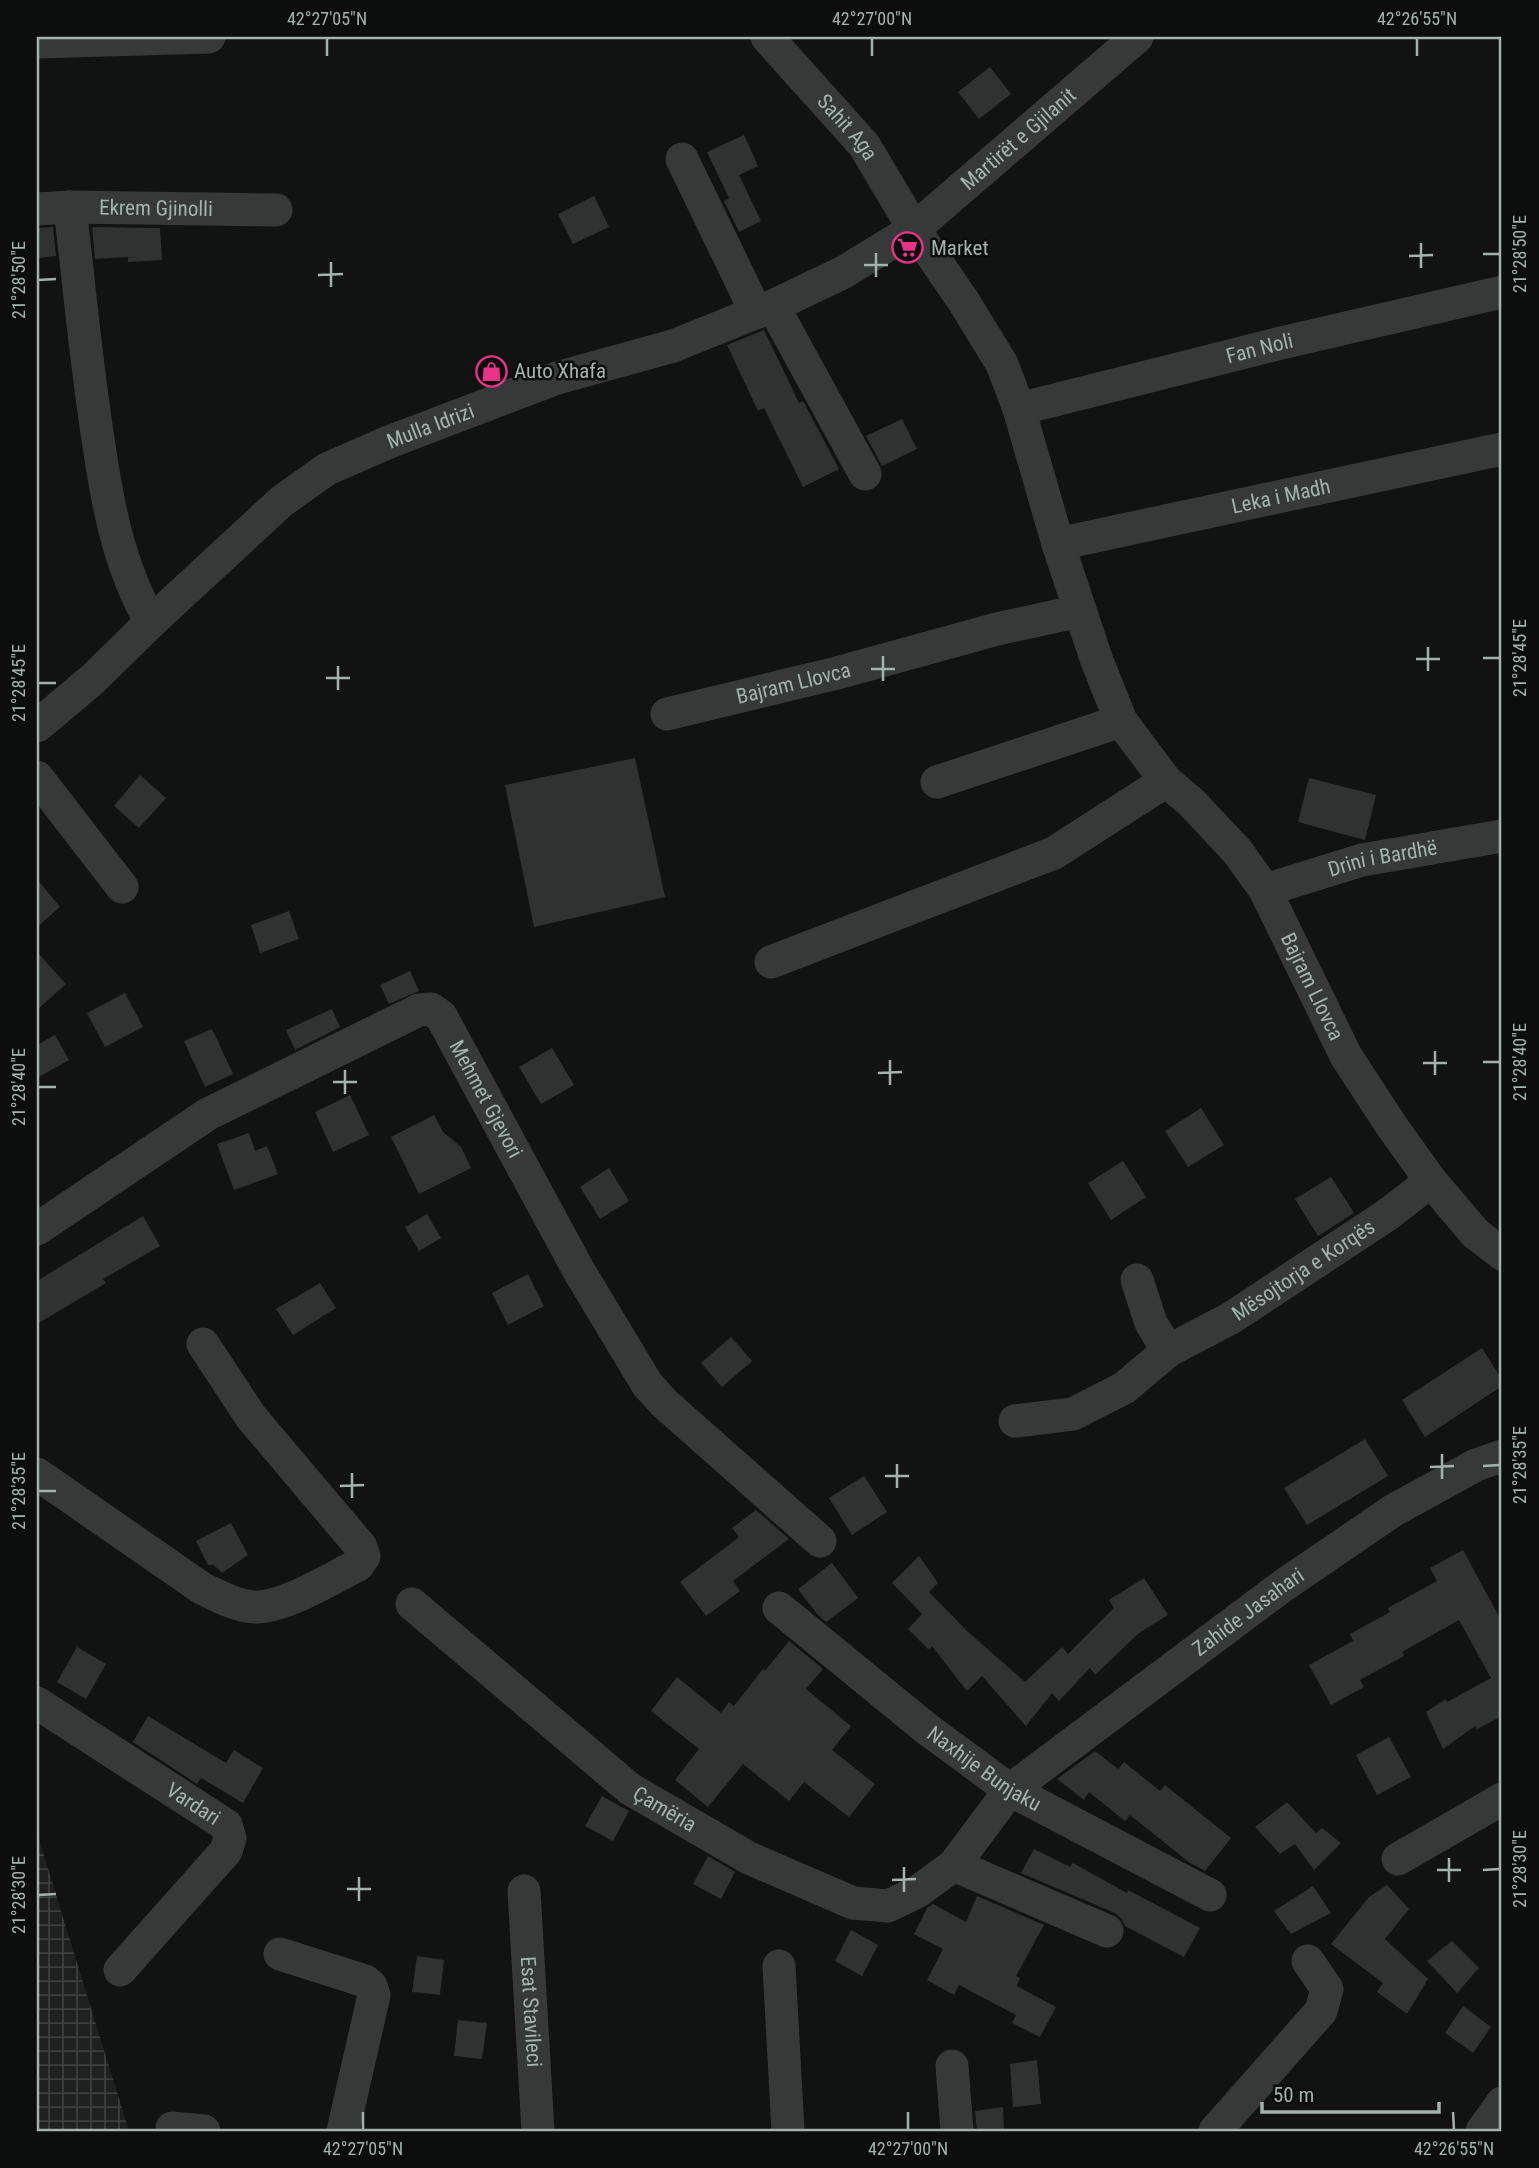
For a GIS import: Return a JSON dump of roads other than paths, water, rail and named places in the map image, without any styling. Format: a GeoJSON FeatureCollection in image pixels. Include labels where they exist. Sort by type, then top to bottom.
{"type":"FeatureCollection","features":[{"type":"Feature","properties":{"kind":"street"},"geometry":{"type":"LineString","coordinates":[[37,42],[209,37]]}},
{"type":"Feature","properties":{"kind":"street","name":"Sahit Aga"},"geometry":{"type":"LineString","coordinates":[[767,37],[864,145],[914,229]]}},
{"type":"Feature","properties":{"kind":"street","name":"Martirët e Gjilanit"},"geometry":{"type":"LineString","coordinates":[[914,229],[1122,41]]}},
{"type":"Feature","properties":{"kind":"street"},"geometry":{"type":"LineString","coordinates":[[682,159],[765,309],[865,474]]}},
{"type":"Feature","properties":{"kind":"street"},"geometry":{"type":"LineString","coordinates":[[70,207],[90,387],[107,499],[135,595],[151,622]]}},
{"type":"Feature","properties":{"kind":"street","name":"Ekrem Gjinolli"},"geometry":{"type":"LineString","coordinates":[[37,209],[70,207],[276,210]]}},
{"type":"Feature","properties":{"kind":"street","name":"Mulla Idrizi"},"geometry":{"type":"LineString","coordinates":[[37,726],[93,679],[282,501],[327,469],[388,442],[557,378],[673,346],[765,309],[844,272],[914,229]]}},
{"type":"Feature","properties":{"kind":"street","name":"Bajram Llovca"},"geometry":{"type":"LineString","coordinates":[[914,229],[1002,364],[1019,409],[1080,611],[1121,721],[1166,781],[1192,803],[1237,851],[1265,890],[1346,1056],[1431,1181],[1475,1233],[1502,1254]]}},
{"type":"Feature","properties":{"kind":"street","name":"Fan Noli"},"geometry":{"type":"LineString","coordinates":[[1019,409],[1281,343],[1502,292]]}},
{"type":"Feature","properties":{"kind":"street","name":"Leka i Madh"},"geometry":{"type":"LineString","coordinates":[[1058,544],[1502,449]]}},
{"type":"Feature","properties":{"kind":"street","name":"Bajram Llovca"},"geometry":{"type":"LineString","coordinates":[[667,714],[837,673],[997,629],[1080,611]]}},
{"type":"Feature","properties":{"kind":"street"},"geometry":{"type":"LineString","coordinates":[[937,782],[1121,721]]}},
{"type":"Feature","properties":{"kind":"street"},"geometry":{"type":"LineString","coordinates":[[37,778],[122,887]]}},
{"type":"Feature","properties":{"kind":"street"},"geometry":{"type":"LineString","coordinates":[[771,962],[1054,853],[1166,781]]}},
{"type":"Feature","properties":{"kind":"street","name":"Drini i Bardhë"},"geometry":{"type":"LineString","coordinates":[[1265,890],[1362,860],[1502,835]]}},
{"type":"Feature","properties":{"kind":"street","name":"Mehmet Gjevori"},"geometry":{"type":"LineString","coordinates":[[37,1228],[208,1114],[419,1010],[431,1009],[441,1016],[579,1271],[647,1384],[664,1403],[820,1541]]}},
{"type":"Feature","properties":{"kind":"street","name":"Mësojtorja e Korqës"},"geometry":{"type":"LineString","coordinates":[[1015,1421],[1073,1414],[1124,1388],[1168,1351],[1231,1318],[1387,1215],[1431,1181]]}},
{"type":"Feature","properties":{"kind":"street"},"geometry":{"type":"LineString","coordinates":[[1137,1280],[1151,1323],[1168,1351]]}},
{"type":"Feature","properties":{"kind":"street"},"geometry":{"type":"LineString","coordinates":[[37,1474],[203,1589],[230,1601],[253,1607],[275,1606],[358,1565],[364,1556],[361,1547],[251,1417],[203,1344]]}},
{"type":"Feature","properties":{"kind":"street","name":"Zahide Jasahari"},"geometry":{"type":"LineString","coordinates":[[1010,1790],[1273,1593],[1394,1510],[1476,1465],[1502,1456]]}},
{"type":"Feature","properties":{"kind":"street","name":"Çamëria"},"geometry":{"type":"LineString","coordinates":[[412,1604],[630,1789],[749,1858],[853,1903],[888,1906],[917,1892],[954,1865],[1010,1790]]}},
{"type":"Feature","properties":{"kind":"street","name":"Naxhije Bunjaku"},"geometry":{"type":"LineString","coordinates":[[779,1608],[927,1729],[1010,1790],[1210,1895]]}},
{"type":"Feature","properties":{"kind":"street","name":"Vardari"},"geometry":{"type":"LineString","coordinates":[[37,1703],[226,1825],[230,1838],[226,1851],[120,1970]]}},
{"type":"Feature","properties":{"kind":"street"},"geometry":{"type":"LineString","coordinates":[[1398,1859],[1502,1799]]}},
{"type":"Feature","properties":{"kind":"street"},"geometry":{"type":"LineString","coordinates":[[954,1865],[1107,1931]]}},
{"type":"Feature","properties":{"kind":"street","name":"Esat Stavileci"},"geometry":{"type":"LineString","coordinates":[[524,1891],[538,2131]]}},
{"type":"Feature","properties":{"kind":"street"},"geometry":{"type":"LineString","coordinates":[[279,1954],[365,1981],[371,1986],[374,1995],[343,2131]]}},
{"type":"Feature","properties":{"kind":"street"},"geometry":{"type":"LineString","coordinates":[[1215,2131],[1321,2011],[1327,1989],[1308,1961]]}},
{"type":"Feature","properties":{"kind":"street"},"geometry":{"type":"LineString","coordinates":[[779,1966],[788,2131]]}},
{"type":"Feature","properties":{"kind":"street"},"geometry":{"type":"LineString","coordinates":[[952,2066],[957,2131]]}},
{"type":"Feature","properties":{"kind":"street"},"geometry":{"type":"LineString","coordinates":[[1482,2131],[1502,2104]]}},
{"type":"Feature","properties":{"kind":"place","name":"Market"},"geometry":{"type":"Point","coordinates":[908,248]}},
{"type":"Feature","properties":{"kind":"place","name":"Auto Xhafa"},"geometry":{"type":"Point","coordinates":[491,371]}}]}
